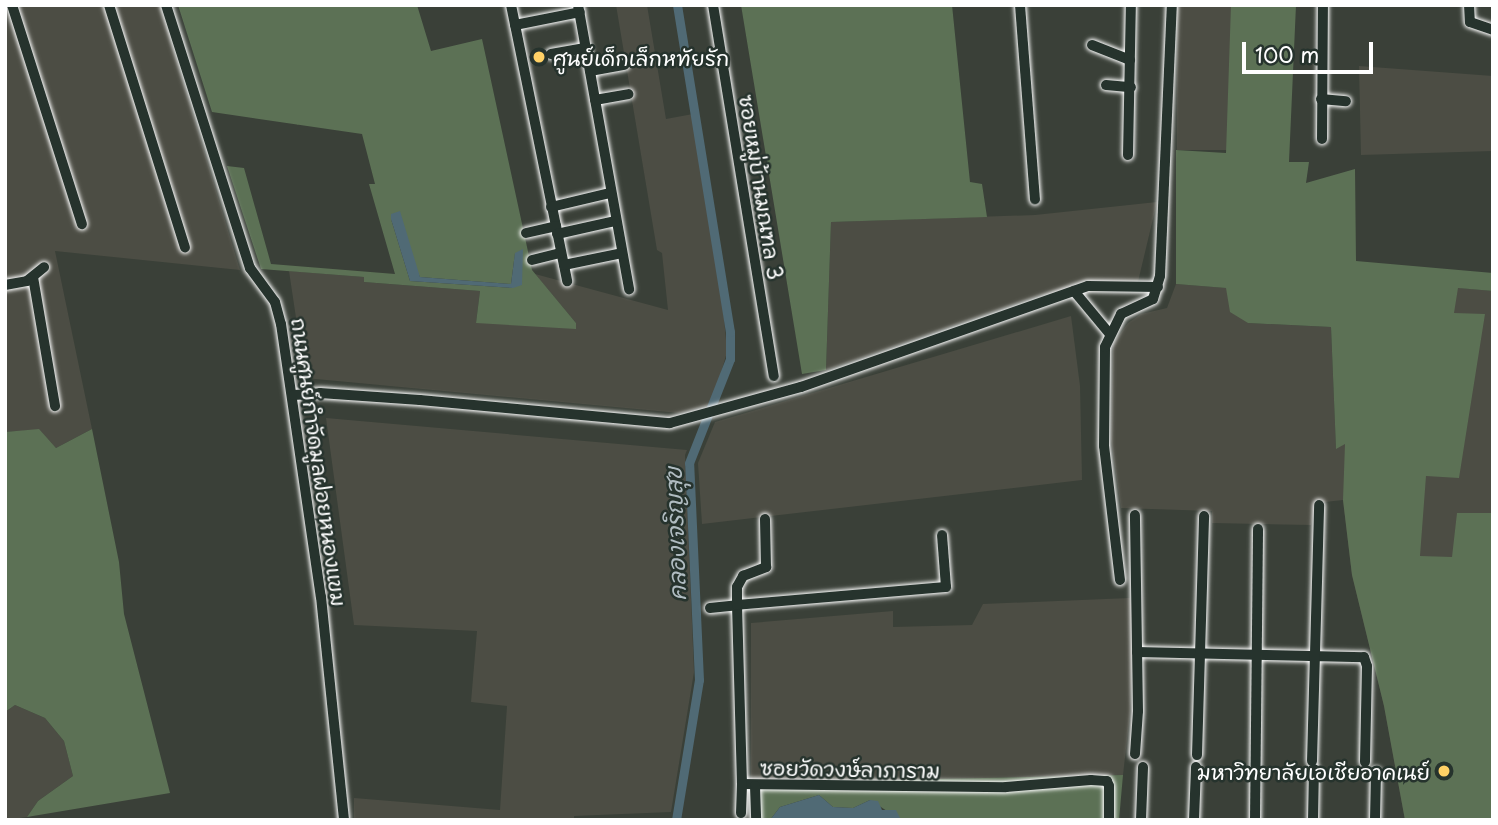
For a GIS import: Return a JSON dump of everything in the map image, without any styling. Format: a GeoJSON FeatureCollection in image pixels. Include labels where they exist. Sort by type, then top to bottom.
{"type":"FeatureCollection","features":[{"type":"Feature","properties":{"kind":"street"},"geometry":{"type":"LineString","coordinates":[[12,5],[82,224]]}},
{"type":"Feature","properties":{"kind":"street"},"geometry":{"type":"LineString","coordinates":[[108,5],[185,247]]}},
{"type":"Feature","properties":{"kind":"street","name":"ถนนศูนย์กำจัดมูลฝอยหนองแขม"},"geometry":{"type":"LineString","coordinates":[[166,5],[250,268],[278,311],[294,395],[329,662],[344,820]]}},
{"type":"Feature","properties":{"kind":"street"},"geometry":{"type":"LineString","coordinates":[[511,5],[567,281]]}},
{"type":"Feature","properties":{"kind":"street","name":"ซอยหมู่บ้านมณฑล 3"},"geometry":{"type":"LineString","coordinates":[[713,5],[774,376]]}},
{"type":"Feature","properties":{"kind":"street"},"geometry":{"type":"LineString","coordinates":[[1020,5],[1035,199]]}},
{"type":"Feature","properties":{"kind":"street"},"geometry":{"type":"LineString","coordinates":[[1128,155],[1131,5]]}},
{"type":"Feature","properties":{"kind":"street"},"geometry":{"type":"LineString","coordinates":[[1120,580],[1104,446],[1105,347],[1109,333],[1121,314],[1153,299],[1157,287],[1172,5]]}},
{"type":"Feature","properties":{"kind":"street"},"geometry":{"type":"LineString","coordinates":[[1322,139],[1324,5]]}},
{"type":"Feature","properties":{"kind":"street"},"geometry":{"type":"LineString","coordinates":[[1469,5],[1470,22],[1493,30]]}},
{"type":"Feature","properties":{"kind":"street"},"geometry":{"type":"LineString","coordinates":[[515,25],[579,9],[629,289]]}},
{"type":"Feature","properties":{"kind":"street"},"geometry":{"type":"LineString","coordinates":[[1092,45],[1130,60]]}},
{"type":"Feature","properties":{"kind":"street"},"geometry":{"type":"LineString","coordinates":[[551,54],[586,48]]}},
{"type":"Feature","properties":{"kind":"street"},"geometry":{"type":"LineString","coordinates":[[590,71],[624,65]]}},
{"type":"Feature","properties":{"kind":"street"},"geometry":{"type":"LineString","coordinates":[[1106,85],[1131,87]]}},
{"type":"Feature","properties":{"kind":"street"},"geometry":{"type":"LineString","coordinates":[[595,100],[628,94]]}},
{"type":"Feature","properties":{"kind":"street"},"geometry":{"type":"LineString","coordinates":[[1321,99],[1346,101]]}},
{"type":"Feature","properties":{"kind":"street"},"geometry":{"type":"LineString","coordinates":[[551,207],[610,193]]}},
{"type":"Feature","properties":{"kind":"street"},"geometry":{"type":"LineString","coordinates":[[526,233],[615,221]]}},
{"type":"Feature","properties":{"kind":"street"},"geometry":{"type":"LineString","coordinates":[[532,260],[622,253]]}},
{"type":"Feature","properties":{"kind":"street"},"geometry":{"type":"LineString","coordinates":[[5,285],[33,277],[44,267]]}},
{"type":"Feature","properties":{"kind":"street"},"geometry":{"type":"LineString","coordinates":[[33,277],[55,405]]}},
{"type":"Feature","properties":{"kind":"street"},"geometry":{"type":"LineString","coordinates":[[294,395],[320,393],[419,400],[652,423],[715,413],[801,387],[1074,291],[1105,285],[1157,287]]}},
{"type":"Feature","properties":{"kind":"street"},"geometry":{"type":"LineString","coordinates":[[1074,291],[1109,333]]}},
{"type":"Feature","properties":{"kind":"street"},"geometry":{"type":"LineString","coordinates":[[1313,820],[1319,505]]}},
{"type":"Feature","properties":{"kind":"street"},"geometry":{"type":"LineString","coordinates":[[1135,515],[1135,754]]}},
{"type":"Feature","properties":{"kind":"street"},"geometry":{"type":"LineString","coordinates":[[1197,755],[1204,516]]}},
{"type":"Feature","properties":{"kind":"street","name":"ซอยวัดวงษ์ลาภาราม"},"geometry":{"type":"LineString","coordinates":[[765,519],[766,567],[743,576],[737,587],[742,784],[1006,788],[1091,780],[1107,781],[1109,820]]}},
{"type":"Feature","properties":{"kind":"street"},"geometry":{"type":"LineString","coordinates":[[1255,820],[1258,529]]}},
{"type":"Feature","properties":{"kind":"street"},"geometry":{"type":"LineString","coordinates":[[710,608],[946,587],[942,535]]}},
{"type":"Feature","properties":{"kind":"street"},"geometry":{"type":"LineString","coordinates":[[1137,652],[1315,656],[1367,660],[1365,762]]}},
{"type":"Feature","properties":{"kind":"street"},"geometry":{"type":"LineString","coordinates":[[1141,820],[1143,767]]}},
{"type":"Feature","properties":{"kind":"street"},"geometry":{"type":"LineString","coordinates":[[1194,820],[1196,768]]}},
{"type":"Feature","properties":{"kind":"street"},"geometry":{"type":"LineString","coordinates":[[1375,820],[1376,772]]}},
{"type":"Feature","properties":{"kind":"street"},"geometry":{"type":"LineString","coordinates":[[741,813],[742,784]]}},
{"type":"Feature","properties":{"kind":"street"},"geometry":{"type":"LineString","coordinates":[[755,786],[756,820]]}},
{"type":"Feature","properties":{"kind":"shaded area"},"geometry":{"type":"Polygon","coordinates":[[[5,5],[160,5],[240,270],[55,251],[92,429],[56,448],[39,430],[5,432],[5,5]]]}},
{"type":"Feature","properties":{"kind":"shaded area"},"geometry":{"type":"Polygon","coordinates":[[[616,5],[647,5],[666,119],[693,114],[723,306],[727,352],[712,404],[679,413],[305,378],[289,271],[364,277],[364,282],[480,291],[476,323],[576,323],[535,274],[668,310],[662,253],[657,250],[616,5]]]}},
{"type":"Feature","properties":{"kind":"shaded area"},"geometry":{"type":"Polygon","coordinates":[[[1177,5],[1231,5],[1231,150],[1177,150],[1177,5]]]}},
{"type":"Feature","properties":{"kind":"shaded area"},"geometry":{"type":"Polygon","coordinates":[[[1359,66],[1493,76],[1493,151],[1361,155],[1359,66]]]}},
{"type":"Feature","properties":{"kind":"shaded area"},"geometry":{"type":"Polygon","coordinates":[[[1157,202],[1136,290],[1040,295],[826,370],[831,222],[1035,215],[1157,202]]]}},
{"type":"Feature","properties":{"kind":"shaded area"},"geometry":{"type":"Polygon","coordinates":[[[1352,278],[1493,291],[1493,820],[1405,820],[1384,706],[1352,575],[1343,500],[1316,503],[1311,525],[1212,523],[1212,511],[1121,508],[1111,439],[1113,344],[1128,323],[1141,314],[1167,308],[1176,284],[1227,288],[1248,323],[1331,327],[1336,448],[1352,278]]]}},
{"type":"Feature","properties":{"kind":"shaded area"},"geometry":{"type":"Polygon","coordinates":[[[1071,316],[1080,386],[1082,480],[702,524],[698,463],[715,422],[1071,316]]]}},
{"type":"Feature","properties":{"kind":"shaded area"},"geometry":{"type":"Polygon","coordinates":[[[326,418],[687,450],[685,455],[694,672],[671,812],[574,816],[574,820],[354,820],[354,798],[500,810],[507,706],[471,702],[477,631],[354,625],[326,418]]]}},
{"type":"Feature","properties":{"kind":"shaded area"},"geometry":{"type":"Polygon","coordinates":[[[1130,598],[1133,622],[1130,713],[1123,775],[751,783],[751,623],[893,611],[893,627],[972,625],[983,604],[1130,598]]]}},
{"type":"Feature","properties":{"kind":"shaded area"},"geometry":{"type":"Polygon","coordinates":[[[15,705],[45,718],[64,741],[73,776],[38,801],[27,817],[5,820],[5,712],[15,705]]]}},
{"type":"Feature","properties":{"kind":"green space"},"geometry":{"type":"Polygon","coordinates":[[[178,5],[417,5],[431,51],[482,39],[532,270],[576,323],[576,329],[476,323],[480,291],[364,282],[364,277],[261,269],[227,166],[244,168],[271,264],[395,274],[369,184],[375,184],[362,134],[212,112],[178,5]],[[391,219],[410,281],[513,288],[515,253],[511,284],[420,277],[391,219]]]}},
{"type":"Feature","properties":{"kind":"green space"},"geometry":{"type":"Polygon","coordinates":[[[741,5],[952,5],[970,182],[982,184],[987,217],[831,222],[826,370],[802,374],[741,5]]]}},
{"type":"Feature","properties":{"kind":"green space"},"geometry":{"type":"Polygon","coordinates":[[[1231,5],[1296,5],[1289,162],[1309,162],[1306,183],[1355,169],[1356,261],[1493,273],[1493,291],[1458,288],[1454,313],[1485,314],[1459,478],[1426,476],[1420,556],[1452,557],[1457,513],[1493,513],[1493,820],[1405,820],[1384,706],[1352,575],[1343,500],[1345,444],[1336,449],[1331,327],[1248,323],[1230,312],[1226,288],[1176,284],[1176,150],[1226,153],[1231,5]]]}},
{"type":"Feature","properties":{"kind":"green space"},"geometry":{"type":"Polygon","coordinates":[[[39,429],[56,448],[92,429],[119,562],[124,614],[170,793],[27,817],[38,801],[73,776],[64,741],[45,718],[15,705],[5,712],[5,432],[39,429]]]}},
{"type":"Feature","properties":{"kind":"green space"},"geometry":{"type":"Polygon","coordinates":[[[1123,775],[1119,820],[901,820],[870,800],[853,808],[833,807],[819,795],[780,807],[770,820],[751,820],[751,783],[1123,775]]]}},
{"type":"Feature","properties":{"kind":"water"},"geometry":{"type":"Polygon","coordinates":[[[400,211],[420,277],[511,284],[515,253],[523,249],[522,285],[513,288],[410,281],[391,219],[391,214],[400,211]]]}},
{"type":"Feature","properties":{"kind":"water"},"geometry":{"type":"Polygon","coordinates":[[[819,795],[833,807],[853,808],[870,800],[878,801],[882,810],[896,810],[901,820],[770,820],[780,807],[819,795]]]}},
{"type":"Feature","properties":{"kind":"waterway","name":"คลองเจริญสุข"},"geometry":{"type":"LineString","coordinates":[[676,820],[699,680],[689,463],[730,359],[730,332],[677,5]]}},
{"type":"Feature","properties":{"kind":"place","name":"ศูนย์เด็กเล็กหทัยรัก"},"geometry":{"type":"Point","coordinates":[539,57]}},
{"type":"Feature","properties":{"kind":"place","name":"มหาวิทยาลัยเอเชียอาคเนย์"},"geometry":{"type":"Point","coordinates":[1444,771]}}]}
